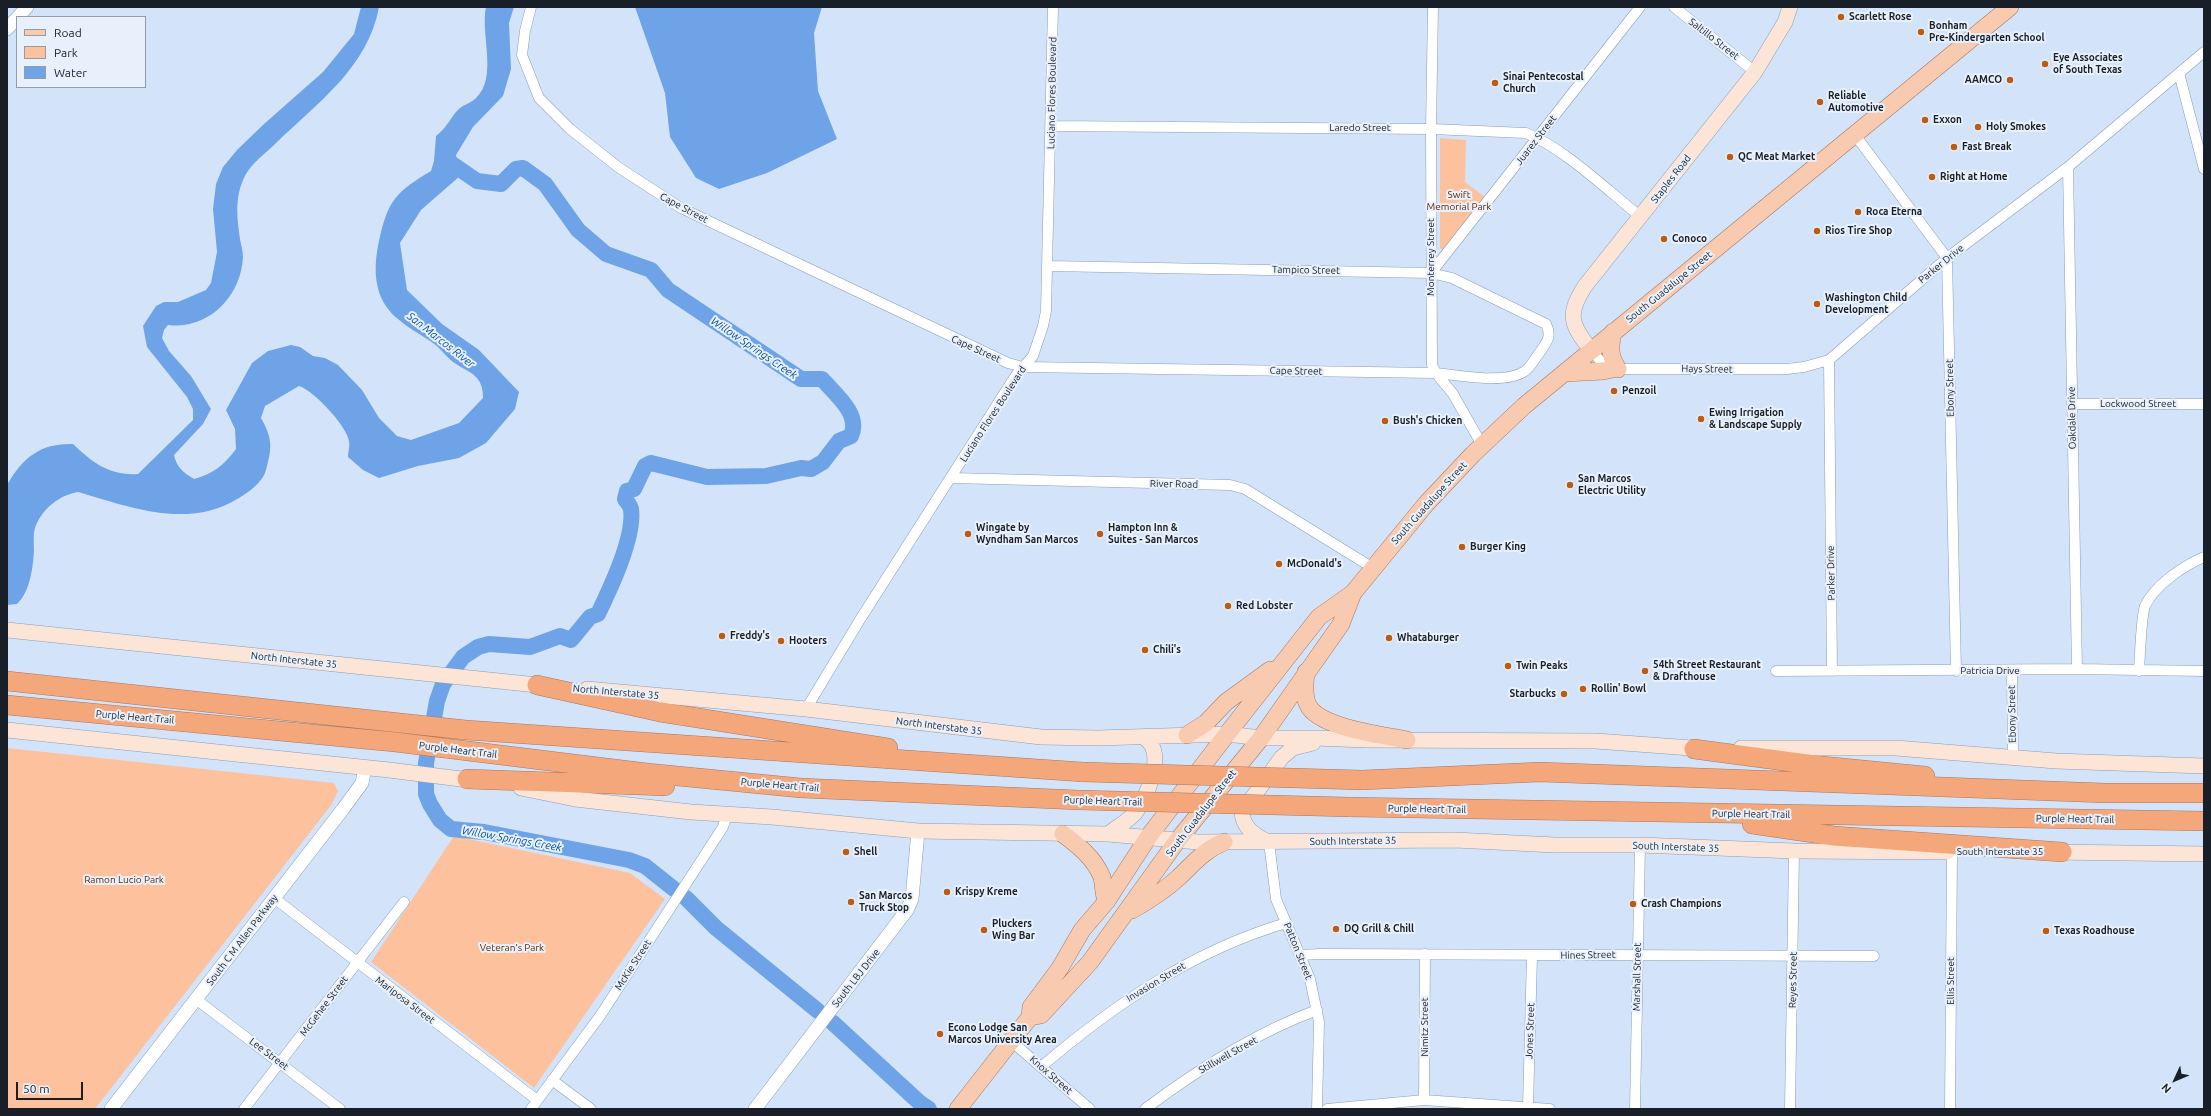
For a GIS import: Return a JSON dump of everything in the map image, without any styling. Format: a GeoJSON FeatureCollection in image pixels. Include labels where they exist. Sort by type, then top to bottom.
{"type":"FeatureCollection","features":[{"type":"Feature","properties":{"kind":"highway","name":"Purple Heart Trail"},"geometry":{"type":"LineString","coordinates":[[7,682],[466,730],[1083,772],[1362,780],[1540,772],[2105,793],[2204,794]]}},
{"type":"Feature","properties":{"kind":"highway"},"geometry":{"type":"LineString","coordinates":[[530,684],[660,712],[1012,767]]}},
{"type":"Feature","properties":{"kind":"highway","name":"Purple Heart Trail"},"geometry":{"type":"LineString","coordinates":[[7,705],[395,742],[647,773],[787,786],[1079,800],[1349,807],[2204,821]]}},
{"type":"Feature","properties":{"kind":"highway"},"geometry":{"type":"LineString","coordinates":[[1694,749],[1822,766],[2105,793]]}},
{"type":"Feature","properties":{"kind":"highway"},"geometry":{"type":"LineString","coordinates":[[465,780],[683,787],[787,786]]}},
{"type":"Feature","properties":{"kind":"highway"},"geometry":{"type":"LineString","coordinates":[[1667,812],[1834,836],[2062,852]]}},
{"type":"Feature","properties":{"kind":"main road","name":"Staples Road"},"geometry":{"type":"LineString","coordinates":[[1591,350],[1578,334],[1574,320],[1574,304],[1585,286],[1755,72],[1785,22],[1790,7]]}},
{"type":"Feature","properties":{"kind":"main road","name":"South Guadalupe Street"},"geometry":{"type":"LineString","coordinates":[[959,1107],[1030,1017],[1031,1007],[1060,968],[1082,930],[1106,902],[1149,836],[1226,734],[1319,617],[1353,593],[1438,491],[1482,445],[1524,406],[2010,7]]}},
{"type":"Feature","properties":{"kind":"main road"},"geometry":{"type":"LineString","coordinates":[[1565,373],[1615,369],[1610,352],[1613,332]]}},
{"type":"Feature","properties":{"kind":"main road","name":"South Guadalupe Street"},"geometry":{"type":"LineString","coordinates":[[1030,1017],[1041,1015],[1054,1003],[1090,962],[1127,913],[1177,840],[1261,738],[1341,624],[1353,593]]}},
{"type":"Feature","properties":{"kind":"main road","name":"North Interstate 35"},"geometry":{"type":"LineString","coordinates":[[7,630],[530,684],[806,709],[1041,737],[1144,737],[1226,734]]}},
{"type":"Feature","properties":{"kind":"main road"},"geometry":{"type":"LineString","coordinates":[[1187,735],[1206,723],[1226,702],[1288,656]]}},
{"type":"Feature","properties":{"kind":"main road"},"geometry":{"type":"LineString","coordinates":[[1306,672],[1305,690],[1308,706],[1321,719],[1335,725],[1407,740]]}},
{"type":"Feature","properties":{"kind":"main road"},"geometry":{"type":"LineString","coordinates":[[7,730],[365,767],[465,780],[575,799],[727,814],[918,831],[1149,836]]}},
{"type":"Feature","properties":{"kind":"main road"},"geometry":{"type":"LineString","coordinates":[[1226,734],[1261,738],[1596,741],[1694,749],[1896,748],[2056,761],[2204,766]]}},
{"type":"Feature","properties":{"kind":"main road"},"geometry":{"type":"LineString","coordinates":[[1108,834],[1136,812],[1151,784],[1155,758],[1152,746],[1144,737]]}},
{"type":"Feature","properties":{"kind":"main road"},"geometry":{"type":"LineString","coordinates":[[1269,842],[1254,835],[1247,828],[1242,820],[1242,812],[1282,757],[1293,748],[1328,739]]}},
{"type":"Feature","properties":{"kind":"main road"},"geometry":{"type":"LineString","coordinates":[[1063,834],[1081,847],[1095,865],[1103,879],[1102,888],[1106,902]]}},
{"type":"Feature","properties":{"kind":"main road","name":"South Interstate 35"},"geometry":{"type":"LineString","coordinates":[[1149,836],[1177,840],[1224,842],[1448,840],[1555,845],[1640,845],[1794,851],[2204,854]]}},
{"type":"Feature","properties":{"kind":"main road"},"geometry":{"type":"LineString","coordinates":[[1127,913],[1157,895],[1177,879],[1203,853],[1224,842]]}},
{"type":"Feature","properties":{"kind":"street"},"geometry":{"type":"LineString","coordinates":[[18,16],[27,7]]}},
{"type":"Feature","properties":{"kind":"street","name":"Cape Street"},"geometry":{"type":"LineString","coordinates":[[531,7],[525,31],[522,55],[539,98],[570,129],[618,167],[681,208],[981,352],[1023,367],[1436,373],[1502,378],[1514,377],[1526,370],[1548,341],[1549,331]]}},
{"type":"Feature","properties":{"kind":"street","name":"Luciano Flores Boulevard"},"geometry":{"type":"LineString","coordinates":[[806,709],[861,618],[1023,367],[1033,356],[1043,326],[1048,266],[1053,7]]}},
{"type":"Feature","properties":{"kind":"street","name":"Monterrey Street"},"geometry":{"type":"LineString","coordinates":[[1433,7],[1431,129],[1432,365],[1436,373],[1453,394],[1482,445]]}},
{"type":"Feature","properties":{"kind":"street","name":"Juarez Street"},"geometry":{"type":"LineString","coordinates":[[1431,273],[1640,7]]}},
{"type":"Feature","properties":{"kind":"street","name":"Saltillo Street"},"geometry":{"type":"LineString","coordinates":[[1674,7],[1755,72]]}},
{"type":"Feature","properties":{"kind":"street"},"geometry":{"type":"LineString","coordinates":[[7,29],[16,18]]}},
{"type":"Feature","properties":{"kind":"street","name":"Parker Drive"},"geometry":{"type":"LineString","coordinates":[[1832,671],[1829,360],[1947,258],[2068,167],[2204,52]]}},
{"type":"Feature","properties":{"kind":"street"},"geometry":{"type":"LineString","coordinates":[[2179,73],[2204,170]]}},
{"type":"Feature","properties":{"kind":"street","name":"Laredo Street"},"geometry":{"type":"LineString","coordinates":[[1051,126],[1431,129],[1526,133],[1538,138],[1558,151],[1641,217]]}},
{"type":"Feature","properties":{"kind":"street"},"geometry":{"type":"LineString","coordinates":[[1855,135],[1947,258]]}},
{"type":"Feature","properties":{"kind":"street","name":"Oakdale Drive"},"geometry":{"type":"LineString","coordinates":[[2068,167],[2077,669]]}},
{"type":"Feature","properties":{"kind":"street","name":"Ebony Street"},"geometry":{"type":"LineString","coordinates":[[1947,258],[1956,671]]}},
{"type":"Feature","properties":{"kind":"street","name":"Tampico Street"},"geometry":{"type":"LineString","coordinates":[[1048,266],[1431,273],[1452,278],[1546,324],[1549,331]]}},
{"type":"Feature","properties":{"kind":"street"},"geometry":{"type":"LineString","coordinates":[[1591,350],[1603,364],[1615,369]]}},
{"type":"Feature","properties":{"kind":"street","name":"Hays Street"},"geometry":{"type":"LineString","coordinates":[[1615,369],[1787,369],[1804,367],[1829,360]]}},
{"type":"Feature","properties":{"kind":"street","name":"Lockwood Street"},"geometry":{"type":"LineString","coordinates":[[2072,404],[2204,404]]}},
{"type":"Feature","properties":{"kind":"street","name":"River Road"},"geometry":{"type":"LineString","coordinates":[[952,478],[1230,485],[1245,489],[1373,568]]}},
{"type":"Feature","properties":{"kind":"street"},"geometry":{"type":"LineString","coordinates":[[2139,671],[2145,607],[2153,592],[2186,567],[2204,557]]}},
{"type":"Feature","properties":{"kind":"street","name":"Patricia Drive"},"geometry":{"type":"LineString","coordinates":[[1776,671],[2012,671],[2077,669],[2204,671]]}},
{"type":"Feature","properties":{"kind":"street","name":"Ebony Street"},"geometry":{"type":"LineString","coordinates":[[2012,671],[2013,757]]}},
{"type":"Feature","properties":{"kind":"street","name":"South C M Allen Parkway"},"geometry":{"type":"LineString","coordinates":[[111,1109],[197,1000],[358,789],[364,778],[365,767]]}},
{"type":"Feature","properties":{"kind":"street","name":"McKie Street"},"geometry":{"type":"LineString","coordinates":[[531,1109],[592,1027],[633,966],[723,827],[727,814]]}},
{"type":"Feature","properties":{"kind":"street","name":"South LBJ Drive"},"geometry":{"type":"LineString","coordinates":[[755,1109],[907,910],[912,899],[918,831]]}},
{"type":"Feature","properties":{"kind":"street","name":"Patton Street"},"geometry":{"type":"LineString","coordinates":[[1269,842],[1276,899],[1301,956],[1317,1010],[1319,1022],[1317,1109]]}},
{"type":"Feature","properties":{"kind":"street","name":"Marshall Street"},"geometry":{"type":"LineString","coordinates":[[1635,1109],[1640,845]]}},
{"type":"Feature","properties":{"kind":"street","name":"Reyes Street"},"geometry":{"type":"LineString","coordinates":[[1790,1109],[1794,851]]}},
{"type":"Feature","properties":{"kind":"street","name":"Ellis Street"},"geometry":{"type":"LineString","coordinates":[[1950,1109],[1952,852]]}},
{"type":"Feature","properties":{"kind":"street","name":"Mariposa Street"},"geometry":{"type":"LineString","coordinates":[[274,898],[537,1100]]}},
{"type":"Feature","properties":{"kind":"street","name":"McGehee Street"},"geometry":{"type":"LineString","coordinates":[[244,1109],[404,902]]}},
{"type":"Feature","properties":{"kind":"street","name":"Invasion Street"},"geometry":{"type":"LineString","coordinates":[[1041,1067],[1104,1015],[1180,966],[1224,944],[1252,933],[1286,923]]}},
{"type":"Feature","properties":{"kind":"street","name":"Hines Street"},"geometry":{"type":"LineString","coordinates":[[1301,956],[1425,954],[1532,956],[1874,956]]}},
{"type":"Feature","properties":{"kind":"street","name":"Nimitz Street"},"geometry":{"type":"LineString","coordinates":[[1424,1100],[1425,954]]}},
{"type":"Feature","properties":{"kind":"street","name":"Jones Street"},"geometry":{"type":"LineString","coordinates":[[1528,1106],[1532,956]]}},
{"type":"Feature","properties":{"kind":"street","name":"Lee Street"},"geometry":{"type":"LineString","coordinates":[[197,1000],[340,1109]]}},
{"type":"Feature","properties":{"kind":"street","name":"Stillwell Street"},"geometry":{"type":"LineString","coordinates":[[1145,1109],[1194,1073],[1248,1043],[1317,1010]]}},
{"type":"Feature","properties":{"kind":"street","name":"Knox Street"},"geometry":{"type":"LineString","coordinates":[[1011,1041],[1090,1109]]}},
{"type":"Feature","properties":{"kind":"street"},"geometry":{"type":"LineString","coordinates":[[552,1080],[591,1109]]}},
{"type":"Feature","properties":{"kind":"street"},"geometry":{"type":"LineString","coordinates":[[1327,1109],[1424,1100],[1528,1106],[1550,1109]]}},
{"type":"Feature","properties":{"kind":"green space","name":"Swift Memorial Park"},"geometry":{"type":"Polygon","coordinates":[[[1440,138],[1466,140],[1465,182],[1485,197],[1444,251],[1440,248],[1440,138]]]}},
{"type":"Feature","properties":{"kind":"green space","name":"Ramon Lucio Park"},"geometry":{"type":"Polygon","coordinates":[[[7,748],[334,783],[338,791],[332,804],[95,1109],[7,1109],[7,748]]]}},
{"type":"Feature","properties":{"kind":"green space","name":"Veteran's Park"},"geometry":{"type":"Polygon","coordinates":[[[454,836],[630,873],[665,899],[534,1088],[371,962],[454,836]]]}},
{"type":"Feature","properties":{"kind":"water","name":"San Marcos River"},"geometry":{"type":"Polygon","coordinates":[[[361,7],[379,7],[373,29],[364,49],[352,67],[323,99],[255,162],[242,182],[238,198],[237,214],[243,257],[241,272],[229,297],[220,308],[209,316],[196,322],[183,325],[168,325],[164,330],[162,338],[169,351],[191,376],[211,409],[203,424],[174,455],[175,459],[181,469],[194,479],[212,472],[227,460],[236,449],[235,429],[226,410],[252,363],[268,351],[291,345],[300,347],[313,356],[325,358],[338,365],[362,390],[379,418],[397,436],[411,440],[459,423],[483,398],[481,384],[478,379],[470,372],[453,362],[436,345],[406,325],[390,311],[379,293],[376,262],[382,227],[390,206],[395,198],[409,185],[431,171],[434,161],[436,136],[458,110],[474,100],[482,89],[486,79],[487,67],[485,30],[486,7],[514,7],[509,23],[511,69],[503,96],[473,127],[456,155],[460,176],[421,210],[400,243],[407,290],[442,324],[479,350],[519,392],[515,409],[486,443],[459,458],[418,466],[379,478],[363,470],[348,457],[349,441],[347,434],[336,418],[312,394],[299,386],[265,406],[261,418],[268,432],[270,444],[269,456],[266,470],[262,479],[247,493],[220,508],[200,513],[179,514],[159,513],[138,509],[78,492],[64,496],[46,509],[38,521],[34,530],[33,564],[28,586],[17,604],[7,605],[7,485],[26,459],[42,449],[51,446],[73,444],[94,462],[110,470],[118,473],[138,474],[193,420],[193,409],[187,397],[147,347],[143,326],[156,306],[164,302],[178,302],[206,290],[211,283],[217,252],[213,209],[216,184],[223,167],[237,150],[264,124],[323,72],[354,34],[361,7]]]}},
{"type":"Feature","properties":{"kind":"water"},"geometry":{"type":"Polygon","coordinates":[[[635,7],[822,7],[814,33],[818,91],[837,139],[767,173],[719,189],[696,178],[670,137],[665,93],[635,7]]]}},
{"type":"Feature","properties":{"kind":"waterway","name":"Willow Springs Creek"},"geometry":{"type":"LineString","coordinates":[[445,159],[477,181],[501,184],[516,169],[523,168],[545,184],[578,230],[606,254],[651,270],[668,290],[801,379],[822,379],[840,398],[850,412],[853,420],[851,436],[839,441],[823,462],[811,469],[801,468],[766,476],[707,477],[651,463],[645,466],[634,489],[627,491],[625,499],[631,509],[629,534],[620,563],[598,614],[590,617],[571,640],[560,636],[530,647],[489,644],[478,647],[463,657],[443,684],[437,701],[426,763],[426,794],[430,804],[440,820],[451,829],[484,832],[629,860],[645,866],[674,889]]}},
{"type":"Feature","properties":{"kind":"waterway","name":"Willow Springs Creek"},"geometry":{"type":"LineString","coordinates":[[686,898],[716,928],[818,1011]]}},
{"type":"Feature","properties":{"kind":"waterway","name":"Willow Springs Creek"},"geometry":{"type":"LineString","coordinates":[[832,1022],[920,1103],[929,1109]]}},
{"type":"Feature","properties":{"kind":"place","name":"Scarlett Rose"},"geometry":{"type":"Point","coordinates":[1841,17]}},
{"type":"Feature","properties":{"kind":"place","name":"Bonham Pre-Kindergarten School"},"geometry":{"type":"Point","coordinates":[1921,32]}},
{"type":"Feature","properties":{"kind":"place","name":"Eye Associates of South Texas"},"geometry":{"type":"Point","coordinates":[2045,64]}},
{"type":"Feature","properties":{"kind":"place","name":"AAMCO"},"geometry":{"type":"Point","coordinates":[2010,80]}},
{"type":"Feature","properties":{"kind":"place","name":"Sinai Pentecostal Church"},"geometry":{"type":"Point","coordinates":[1495,83]}},
{"type":"Feature","properties":{"kind":"place","name":"Reliable Automotive"},"geometry":{"type":"Point","coordinates":[1820,102]}},
{"type":"Feature","properties":{"kind":"place","name":"Exxon"},"geometry":{"type":"Point","coordinates":[1925,120]}},
{"type":"Feature","properties":{"kind":"place","name":"Holy Smokes"},"geometry":{"type":"Point","coordinates":[1978,127]}},
{"type":"Feature","properties":{"kind":"place","name":"Fast Break"},"geometry":{"type":"Point","coordinates":[1954,147]}},
{"type":"Feature","properties":{"kind":"place","name":"QC Meat Market"},"geometry":{"type":"Point","coordinates":[1730,157]}},
{"type":"Feature","properties":{"kind":"place","name":"Right at Home"},"geometry":{"type":"Point","coordinates":[1932,177]}},
{"type":"Feature","properties":{"kind":"place","name":"Roca Eterna"},"geometry":{"type":"Point","coordinates":[1858,212]}},
{"type":"Feature","properties":{"kind":"place","name":"Rios Tire Shop"},"geometry":{"type":"Point","coordinates":[1817,231]}},
{"type":"Feature","properties":{"kind":"place","name":"Conoco"},"geometry":{"type":"Point","coordinates":[1664,239]}},
{"type":"Feature","properties":{"kind":"place","name":"Washington Child Development"},"geometry":{"type":"Point","coordinates":[1817,304]}},
{"type":"Feature","properties":{"kind":"place","name":"Penzoil"},"geometry":{"type":"Point","coordinates":[1614,391]}},
{"type":"Feature","properties":{"kind":"place","name":"Ewing Irrigation & Landscape Supply"},"geometry":{"type":"Point","coordinates":[1701,419]}},
{"type":"Feature","properties":{"kind":"place","name":"Bush's Chicken"},"geometry":{"type":"Point","coordinates":[1385,421]}},
{"type":"Feature","properties":{"kind":"place","name":"San Marcos Electric Utility"},"geometry":{"type":"Point","coordinates":[1570,485]}},
{"type":"Feature","properties":{"kind":"place","name":"Wingate by Wyndham San Marcos"},"geometry":{"type":"Point","coordinates":[968,534]}},
{"type":"Feature","properties":{"kind":"place","name":"Hampton Inn & Suites - San Marcos"},"geometry":{"type":"Point","coordinates":[1100,534]}},
{"type":"Feature","properties":{"kind":"place","name":"Burger King"},"geometry":{"type":"Point","coordinates":[1462,547]}},
{"type":"Feature","properties":{"kind":"place","name":"McDonald's"},"geometry":{"type":"Point","coordinates":[1279,564]}},
{"type":"Feature","properties":{"kind":"place","name":"Red Lobster"},"geometry":{"type":"Point","coordinates":[1228,606]}},
{"type":"Feature","properties":{"kind":"place","name":"Freddy's"},"geometry":{"type":"Point","coordinates":[722,636]}},
{"type":"Feature","properties":{"kind":"place","name":"Whataburger"},"geometry":{"type":"Point","coordinates":[1389,638]}},
{"type":"Feature","properties":{"kind":"place","name":"Hooters"},"geometry":{"type":"Point","coordinates":[781,641]}},
{"type":"Feature","properties":{"kind":"place","name":"Chili's"},"geometry":{"type":"Point","coordinates":[1145,650]}},
{"type":"Feature","properties":{"kind":"place","name":"Twin Peaks"},"geometry":{"type":"Point","coordinates":[1508,666]}},
{"type":"Feature","properties":{"kind":"place","name":"54th Street Restaurant & Drafthouse"},"geometry":{"type":"Point","coordinates":[1645,671]}},
{"type":"Feature","properties":{"kind":"place","name":"Rollin' Bowl"},"geometry":{"type":"Point","coordinates":[1583,689]}},
{"type":"Feature","properties":{"kind":"place","name":"Starbucks"},"geometry":{"type":"Point","coordinates":[1564,694]}},
{"type":"Feature","properties":{"kind":"place","name":"Shell"},"geometry":{"type":"Point","coordinates":[846,852]}},
{"type":"Feature","properties":{"kind":"place","name":"Krispy Kreme"},"geometry":{"type":"Point","coordinates":[947,892]}},
{"type":"Feature","properties":{"kind":"place","name":"San Marcos Truck Stop"},"geometry":{"type":"Point","coordinates":[851,902]}},
{"type":"Feature","properties":{"kind":"place","name":"Crash Champions"},"geometry":{"type":"Point","coordinates":[1633,904]}},
{"type":"Feature","properties":{"kind":"place","name":"DQ Grill & Chill"},"geometry":{"type":"Point","coordinates":[1336,929]}},
{"type":"Feature","properties":{"kind":"place","name":"Pluckers Wing Bar"},"geometry":{"type":"Point","coordinates":[984,930]}},
{"type":"Feature","properties":{"kind":"place","name":"Texas Roadhouse"},"geometry":{"type":"Point","coordinates":[2046,931]}},
{"type":"Feature","properties":{"kind":"place","name":"Econo Lodge San Marcos University Area"},"geometry":{"type":"Point","coordinates":[940,1034]}}]}
